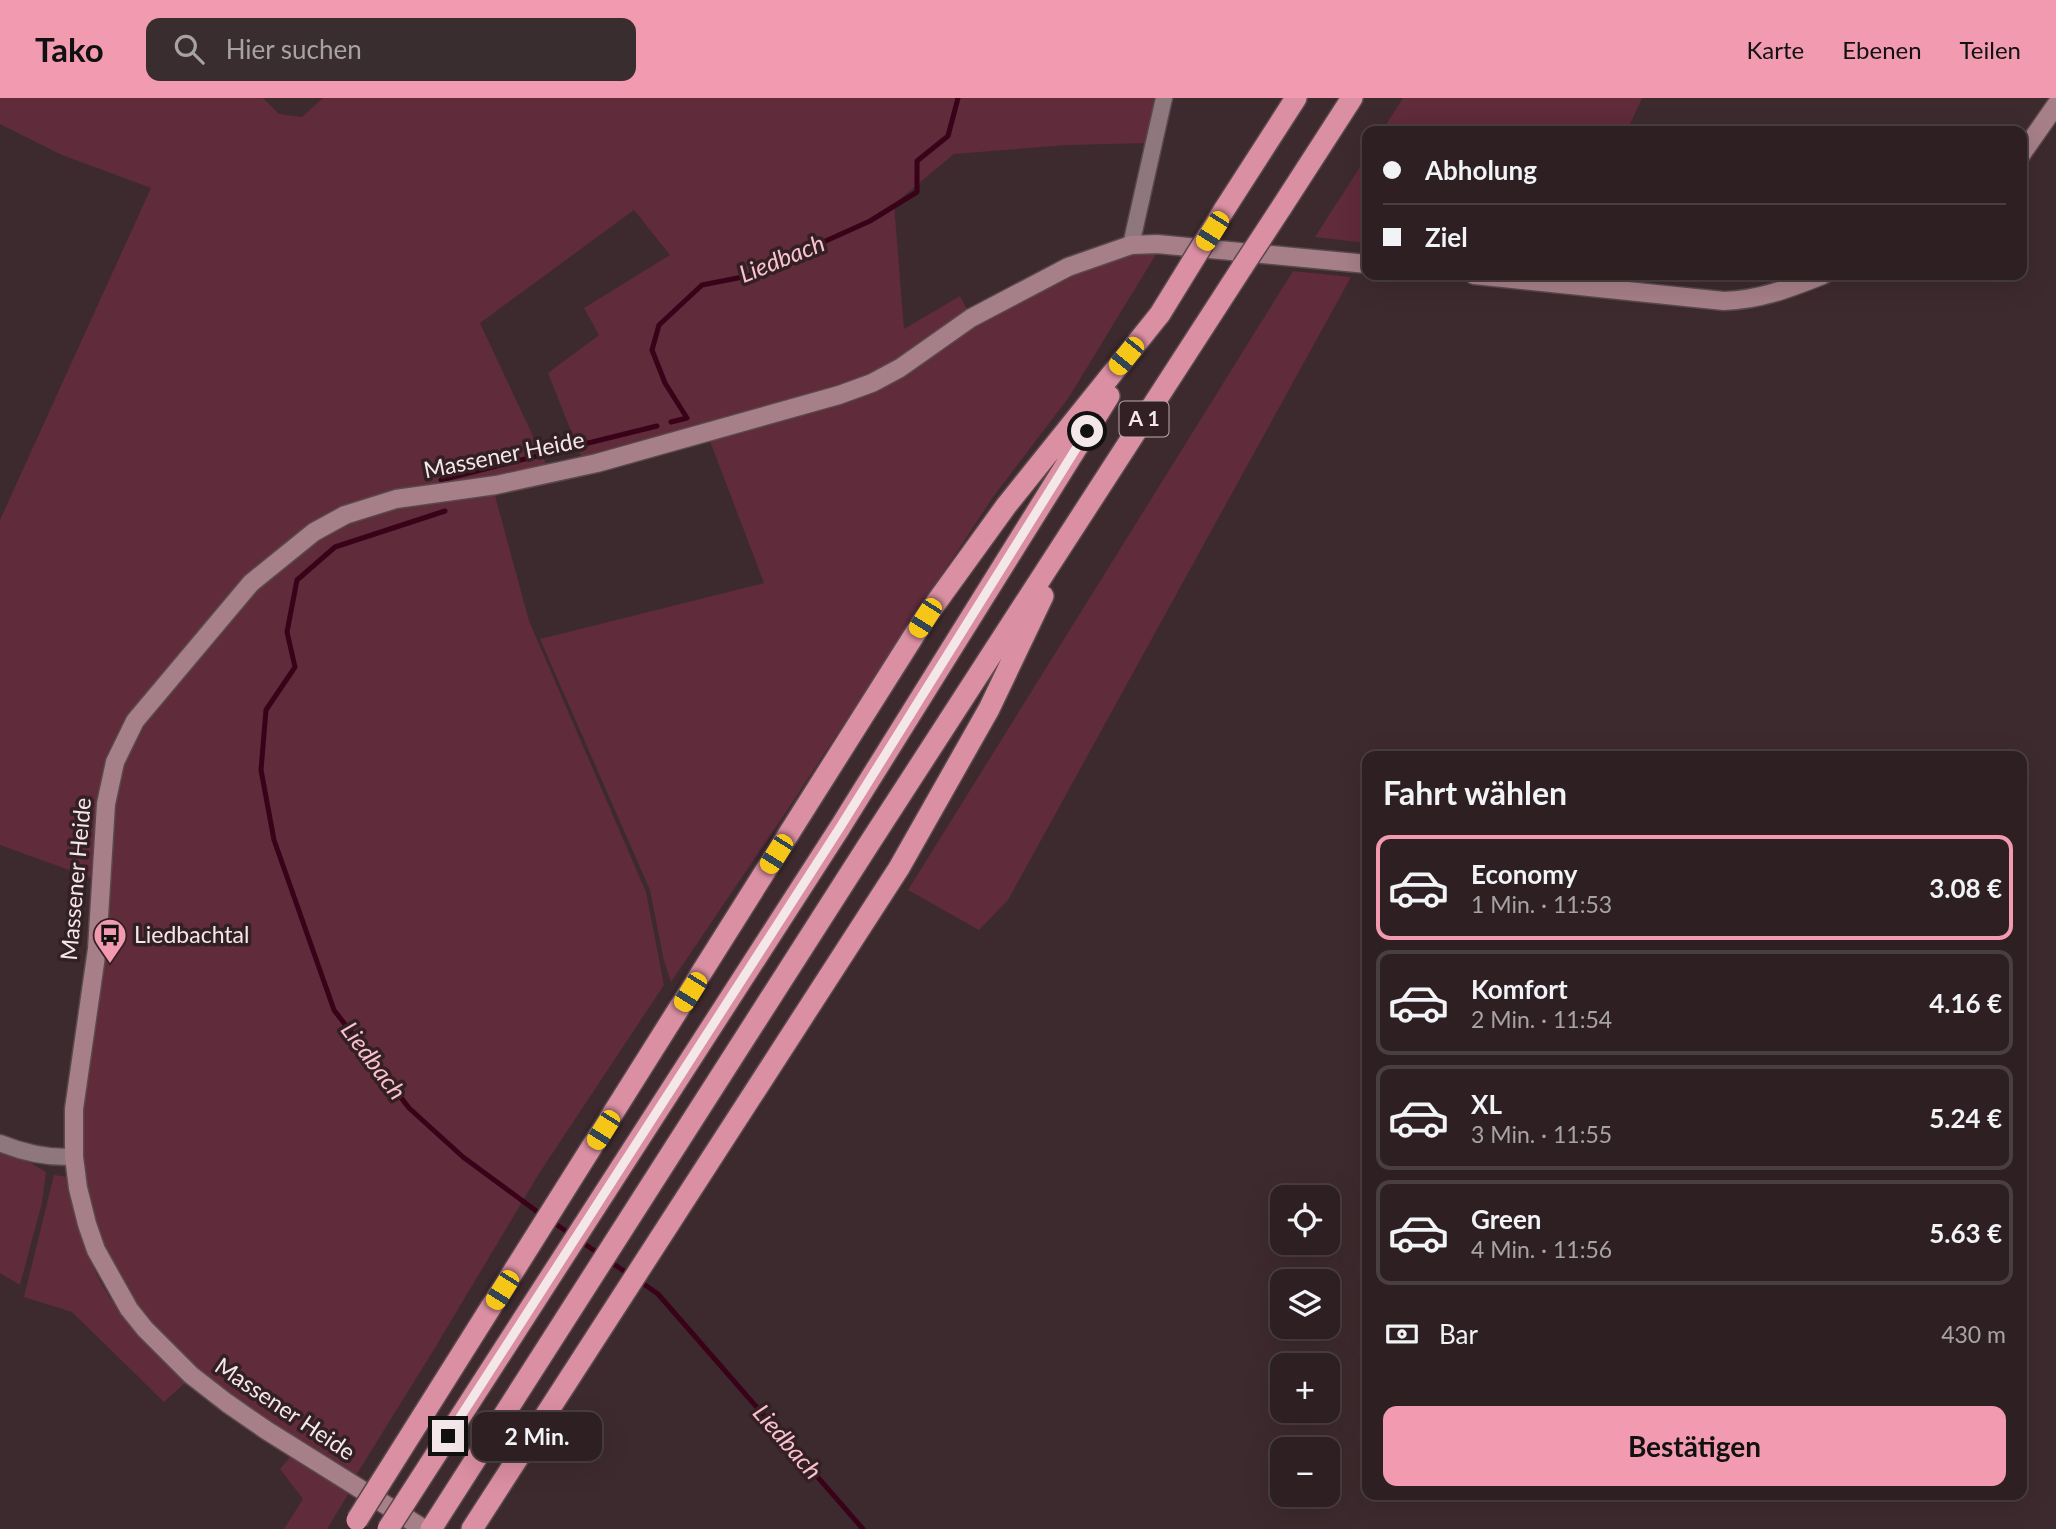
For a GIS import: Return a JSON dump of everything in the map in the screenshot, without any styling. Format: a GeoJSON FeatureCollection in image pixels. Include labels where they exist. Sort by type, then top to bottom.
{"type":"FeatureCollection","features":[{"type":"Feature","properties":{"kind":"highway","name":"A 1"},"geometry":{"type":"LineString","coordinates":[[388,1529],[839,829],[1296,98]]}},
{"type":"Feature","properties":{"kind":"highway","name":"A 1"},"geometry":{"type":"LineString","coordinates":[[431,1529],[867,847],[1352,98]]}},
{"type":"Feature","properties":{"kind":"highway"},"geometry":{"type":"LineString","coordinates":[[354,1525],[925,618],[1006,506],[1160,314]]}},
{"type":"Feature","properties":{"kind":"highway"},"geometry":{"type":"LineString","coordinates":[[472,1529],[900,868],[989,709],[1082,516]]}},
{"type":"Feature","properties":{"kind":"street"},"geometry":{"type":"LineString","coordinates":[[1131,245],[1164,98]]}},
{"type":"Feature","properties":{"kind":"street"},"geometry":{"type":"LineString","coordinates":[[2027,146],[2056,105]]}},
{"type":"Feature","properties":{"kind":"street","name":"Massener Heide"},"geometry":{"type":"LineString","coordinates":[[424,1529],[227,1403],[191,1375],[145,1329],[120,1295],[96,1250],[82,1208],[74,1157],[74,1109],[97,949],[106,804],[115,762],[135,721],[251,583],[314,532],[345,515],[396,499],[496,485],[597,463],[839,396],[900,368],[971,318],[1068,267],[1131,245],[1157,244],[1362,264]]}},
{"type":"Feature","properties":{"kind":"street"},"geometry":{"type":"LineString","coordinates":[[1522,280],[1724,301],[1749,301],[1811,280]]}},
{"type":"Feature","properties":{"kind":"street"},"geometry":{"type":"LineString","coordinates":[[0,1143],[23,1152],[74,1157]]}},
{"type":"Feature","properties":{"kind":"shaded area"},"geometry":{"type":"Polygon","coordinates":[[[0,98],[263,98],[279,114],[302,117],[323,98],[1158,98],[1148,143],[1068,145],[954,154],[894,204],[904,329],[960,296],[969,313],[871,377],[582,459],[548,373],[599,335],[584,308],[670,255],[634,210],[480,323],[547,466],[469,481],[310,526],[129,716],[94,879],[0,845],[0,520],[151,188],[62,155],[0,124],[0,98]]]}},
{"type":"Feature","properties":{"kind":"shaded area"},"geometry":{"type":"Polygon","coordinates":[[[1403,98],[1642,98],[1629,126],[1385,126],[1403,98]]]}},
{"type":"Feature","properties":{"kind":"shaded area"},"geometry":{"type":"Polygon","coordinates":[[[1362,164],[1362,242],[1315,237],[1362,164]]]}},
{"type":"Feature","properties":{"kind":"shaded area"},"geometry":{"type":"Polygon","coordinates":[[[1131,251],[1158,251],[1069,397],[993,497],[671,982],[664,961],[650,890],[540,639],[764,583],[708,436],[840,401],[973,324],[1071,273],[1131,251]]]}},
{"type":"Feature","properties":{"kind":"shaded area"},"geometry":{"type":"Polygon","coordinates":[[[1293,271],[1351,277],[1008,900],[979,930],[908,890],[1293,271]]]}},
{"type":"Feature","properties":{"kind":"shaded area"},"geometry":{"type":"Polygon","coordinates":[[[494,492],[529,621],[646,892],[664,985],[540,1172],[355,1477],[268,1421],[189,1361],[155,1326],[126,1287],[104,1242],[82,1167],[80,1142],[112,805],[122,764],[141,725],[256,588],[317,539],[346,522],[397,507],[494,492]]]}},
{"type":"Feature","properties":{"kind":"shaded area"},"geometry":{"type":"Polygon","coordinates":[[[0,1145],[46,1172],[42,1203],[20,1285],[0,1273],[0,1145]]]}},
{"type":"Feature","properties":{"kind":"shaded area"},"geometry":{"type":"Polygon","coordinates":[[[54,1175],[68,1177],[83,1239],[105,1290],[137,1331],[187,1381],[164,1402],[72,1312],[24,1297],[54,1175]]]}},
{"type":"Feature","properties":{"kind":"shaded area"},"geometry":{"type":"Polygon","coordinates":[[[291,1456],[349,1493],[327,1529],[284,1529],[303,1499],[280,1469],[291,1456]]]}},
{"type":"Feature","properties":{"kind":"waterway","name":"Liedbach"},"geometry":{"type":"LineString","coordinates":[[671,422],[687,418],[665,383],[652,350],[659,325],[702,285],[748,276],[870,221],[917,192],[917,161],[948,136],[958,98]]}},
{"type":"Feature","properties":{"kind":"waterway","name":"Liedbach"},"geometry":{"type":"LineString","coordinates":[[568,448],[657,426]]}},
{"type":"Feature","properties":{"kind":"waterway","name":"Liedbach"},"geometry":{"type":"LineString","coordinates":[[441,480],[549,453]]}},
{"type":"Feature","properties":{"kind":"waterway","name":"Liedbach"},"geometry":{"type":"LineString","coordinates":[[445,511],[335,547],[297,580],[287,632],[295,667],[266,710],[261,770],[274,840],[334,1010],[409,1108],[463,1157],[543,1216]]}},
{"type":"Feature","properties":{"kind":"waterway","name":"Liedbach"},"geometry":{"type":"LineString","coordinates":[[551,1221],[572,1235]]}},
{"type":"Feature","properties":{"kind":"waterway","name":"Liedbach"},"geometry":{"type":"LineString","coordinates":[[580,1241],[601,1255]]}},
{"type":"Feature","properties":{"kind":"waterway","name":"Liedbach"},"geometry":{"type":"LineString","coordinates":[[609,1261],[630,1275]]}},
{"type":"Feature","properties":{"kind":"waterway","name":"Liedbach"},"geometry":{"type":"LineString","coordinates":[[638,1280],[658,1294],[863,1529]]}},
{"type":"Feature","properties":{"kind":"place","name":"Liedbachtal"},"geometry":{"type":"Point","coordinates":[110,965]}},
{"type":"Feature","properties":{"kind":"route"},"geometry":{"type":"LineString","coordinates":[[448,1436],[839,829],[1087,431]]}}]}
